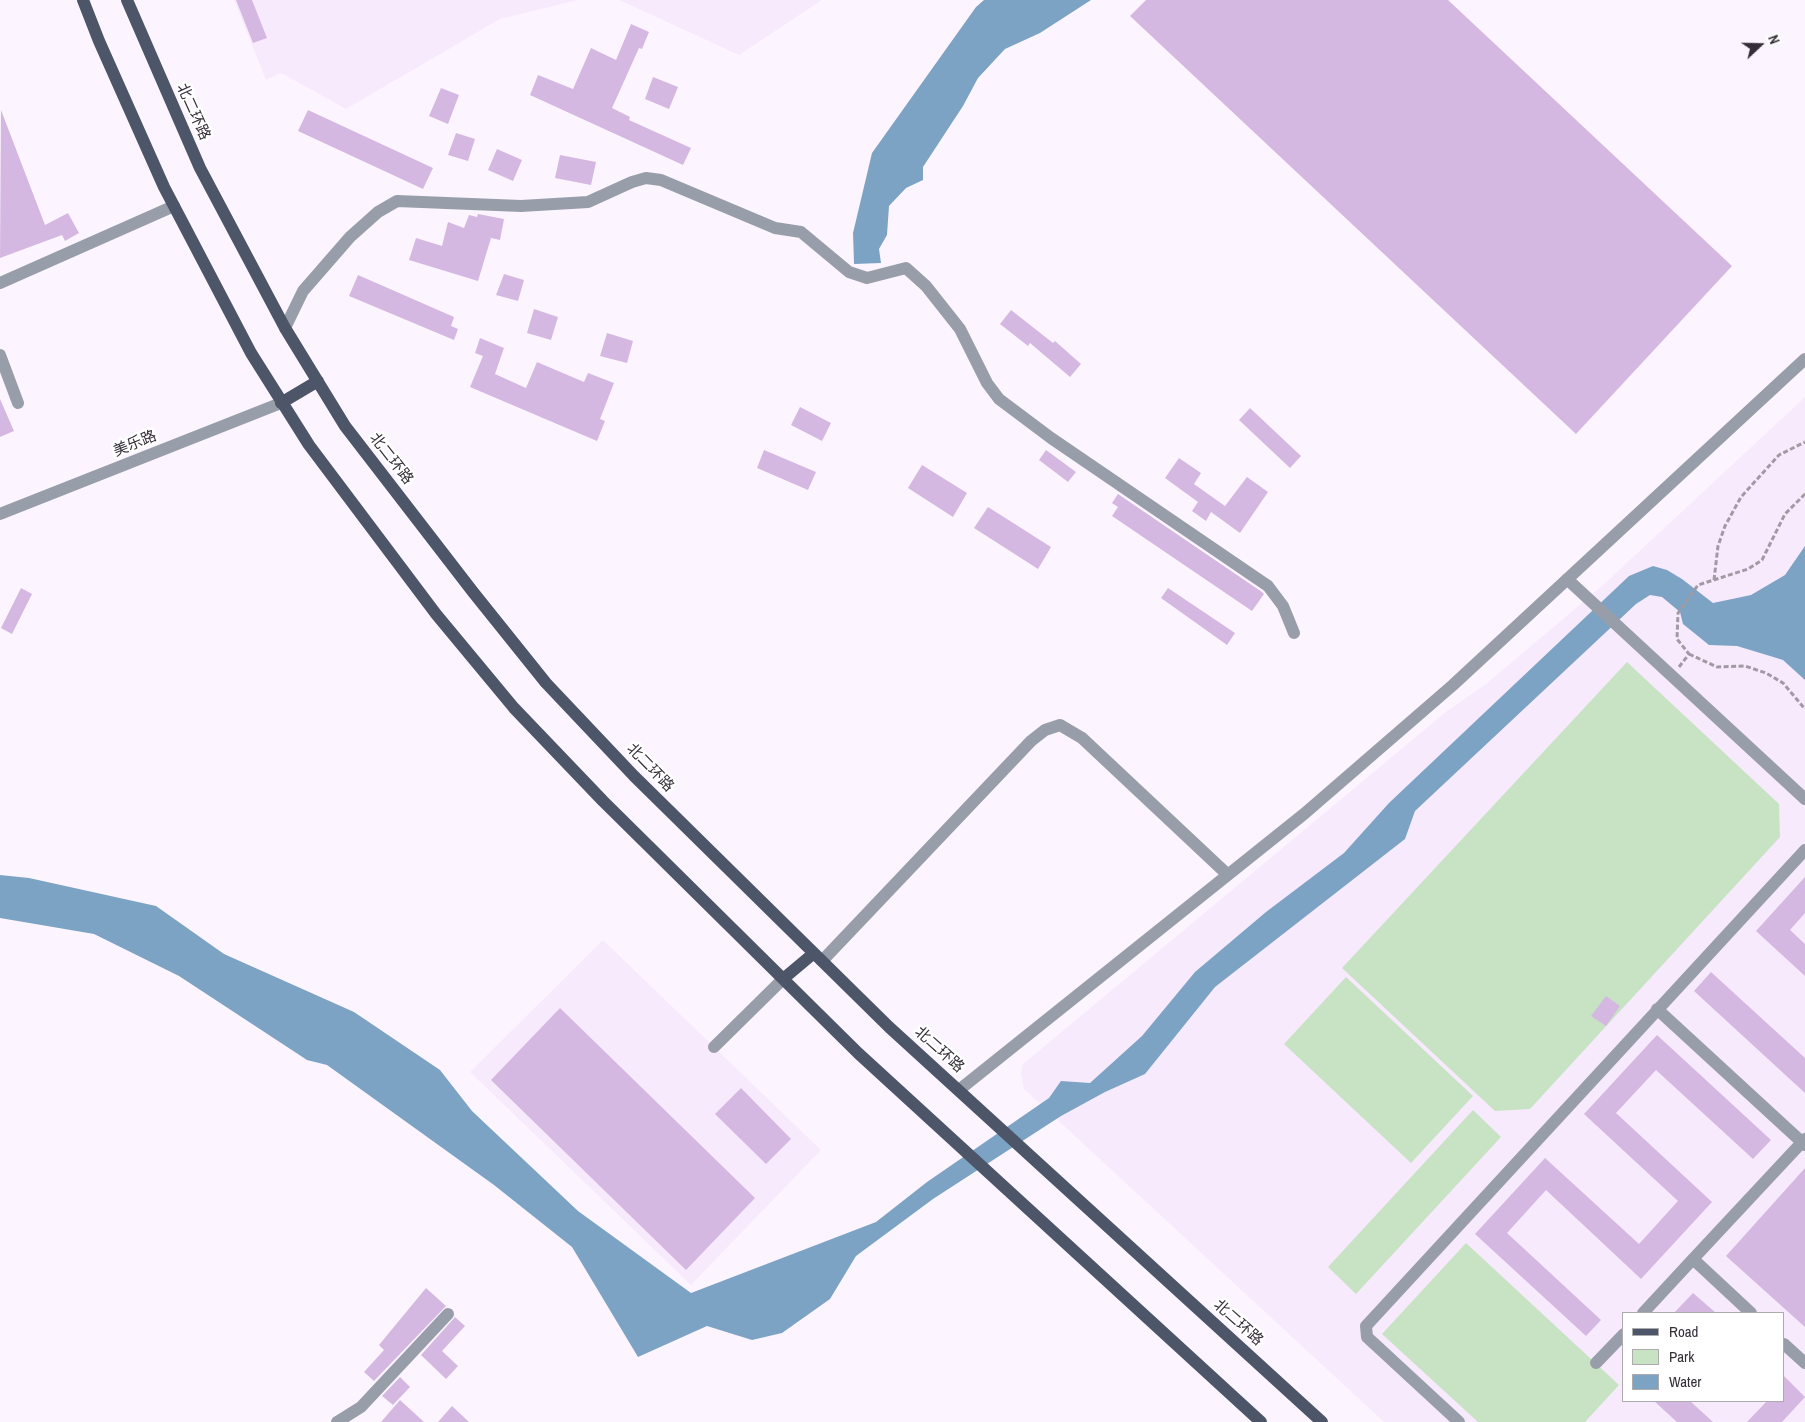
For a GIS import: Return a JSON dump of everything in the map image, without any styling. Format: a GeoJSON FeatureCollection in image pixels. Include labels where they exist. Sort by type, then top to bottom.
{"type":"FeatureCollection","features":[{"type":"Feature","properties":{"kind":"main road"},"geometry":{"type":"LineString","coordinates":[[83,0],[98,41],[174,206],[251,353],[315,453],[436,614],[514,708],[603,801],[858,1053],[1261,1422]]}},
{"type":"Feature","properties":{"kind":"main road","name":"北二环路"},"geometry":{"type":"LineString","coordinates":[[127,0],[200,168],[286,328],[345,426],[546,683],[634,776],[889,1027],[1322,1422]]}},
{"type":"Feature","properties":{"kind":"main road"},"geometry":{"type":"LineString","coordinates":[[282,403],[318,381]]}},
{"type":"Feature","properties":{"kind":"main road"},"geometry":{"type":"LineString","coordinates":[[783,979],[818,957]]}},
{"type":"Feature","properties":{"kind":"street"},"geometry":{"type":"LineString","coordinates":[[286,328],[303,291],[350,236],[378,212],[397,201],[521,206],[588,202],[632,182],[646,178],[661,180],[775,228],[801,232],[849,272],[867,278],[906,268],[926,286],[960,329],[986,383],[999,399],[1059,444],[1268,586],[1283,606],[1294,633]]}},
{"type":"Feature","properties":{"kind":"street"},"geometry":{"type":"LineString","coordinates":[[0,283],[174,206]]}},
{"type":"Feature","properties":{"kind":"street"},"geometry":{"type":"LineString","coordinates":[[0,355],[18,403]]}},
{"type":"Feature","properties":{"kind":"street"},"geometry":{"type":"LineString","coordinates":[[959,1090],[1304,814],[1453,685],[1805,359]]}},
{"type":"Feature","properties":{"kind":"street","name":"美乐路"},"geometry":{"type":"LineString","coordinates":[[0,514],[282,403]]}},
{"type":"Feature","properties":{"kind":"street"},"geometry":{"type":"LineString","coordinates":[[1567,578],[1805,799]]}},
{"type":"Feature","properties":{"kind":"street"},"geometry":{"type":"LineString","coordinates":[[818,957],[1032,741],[1045,730],[1060,725],[1082,738],[1228,875]]}},
{"type":"Feature","properties":{"kind":"street"},"geometry":{"type":"LineString","coordinates":[[1459,1422],[1366,1337],[1366,1326],[1805,850]]}},
{"type":"Feature","properties":{"kind":"street"},"geometry":{"type":"LineString","coordinates":[[714,1047],[783,979]]}},
{"type":"Feature","properties":{"kind":"street"},"geometry":{"type":"LineString","coordinates":[[1644,1312],[1804,1142],[1657,1009]]}},
{"type":"Feature","properties":{"kind":"street"},"geometry":{"type":"LineString","coordinates":[[1693,1259],[1750,1312]]}},
{"type":"Feature","properties":{"kind":"street"},"geometry":{"type":"LineString","coordinates":[[337,1422],[361,1407],[448,1314]]}},
{"type":"Feature","properties":{"kind":"street"},"geometry":{"type":"LineString","coordinates":[[1596,1364],[1622,1336]]}},
{"type":"Feature","properties":{"kind":"street"},"geometry":{"type":"LineString","coordinates":[[1785,1345],[1805,1363]]}},
{"type":"Feature","properties":{"kind":"path"},"geometry":{"type":"LineString","coordinates":[[1714,580],[1718,546],[1722,532],[1741,497],[1779,456],[1805,442]]}},
{"type":"Feature","properties":{"kind":"path"},"geometry":{"type":"LineString","coordinates":[[1805,494],[1785,514],[1762,560],[1748,569],[1698,585],[1678,613],[1677,640],[1689,654],[1717,667],[1744,666],[1766,673],[1783,683],[1805,710]]}},
{"type":"Feature","properties":{"kind":"path"},"geometry":{"type":"LineString","coordinates":[[1672,675],[1689,654]]}},
{"type":"Feature","properties":{"kind":"shaded area"},"geometry":{"type":"Polygon","coordinates":[[[234,0],[578,0],[500,19],[346,109],[281,73],[266,80],[234,0]]]}},
{"type":"Feature","properties":{"kind":"shaded area"},"geometry":{"type":"Polygon","coordinates":[[[619,0],[822,0],[739,55],[619,0]]]}},
{"type":"Feature","properties":{"kind":"shaded area"},"geometry":{"type":"Polygon","coordinates":[[[1805,397],[1805,1422],[1384,1422],[1024,1089],[1021,1074],[1023,1064],[1447,711],[1486,684],[1603,585],[1805,397]]]}},
{"type":"Feature","properties":{"kind":"shaded area"},"geometry":{"type":"Polygon","coordinates":[[[603,940],[821,1150],[691,1285],[470,1072],[603,940]]]}},
{"type":"Feature","properties":{"kind":"green space"},"geometry":{"type":"Polygon","coordinates":[[[1627,662],[1779,804],[1780,837],[1530,1109],[1495,1111],[1342,968],[1627,662]]]}},
{"type":"Feature","properties":{"kind":"green space"},"geometry":{"type":"Polygon","coordinates":[[[1346,977],[1473,1096],[1411,1163],[1284,1044],[1346,977]]]}},
{"type":"Feature","properties":{"kind":"green space"},"geometry":{"type":"Polygon","coordinates":[[[1473,1110],[1501,1137],[1356,1294],[1328,1267],[1473,1110]]]}},
{"type":"Feature","properties":{"kind":"green space"},"geometry":{"type":"Polygon","coordinates":[[[1466,1243],[1619,1385],[1585,1422],[1478,1422],[1382,1334],[1466,1243]]]}},
{"type":"Feature","properties":{"kind":"water"},"geometry":{"type":"Polygon","coordinates":[[[984,0],[1091,0],[1040,33],[1005,49],[978,78],[963,106],[923,167],[923,180],[906,188],[889,206],[887,235],[879,249],[881,263],[854,264],[853,233],[872,153],[976,7],[984,0]]]}},
{"type":"Feature","properties":{"kind":"water"},"geometry":{"type":"Polygon","coordinates":[[[1805,546],[1805,680],[1783,660],[1737,646],[1709,645],[1683,624],[1680,612],[1662,597],[1650,595],[1636,604],[1415,811],[1405,839],[1215,987],[1145,1074],[1105,1092],[1061,1116],[933,1199],[856,1256],[830,1299],[782,1333],[752,1340],[707,1326],[638,1357],[572,1247],[494,1185],[327,1065],[307,1060],[179,976],[94,934],[0,918],[0,875],[29,878],[156,906],[224,954],[354,1012],[440,1070],[472,1111],[578,1211],[691,1293],[876,1222],[927,1182],[1049,1098],[1061,1081],[1090,1083],[1142,1036],[1195,972],[1266,912],[1344,853],[1389,803],[1629,576],[1653,566],[1667,570],[1713,603],[1751,595],[1785,575],[1805,546]]]}},
{"type":"Feature","properties":{"kind":"building"},"geometry":{"type":"Polygon","coordinates":[[[236,0],[252,0],[267,38],[253,43],[236,0]]]}},
{"type":"Feature","properties":{"kind":"building"},"geometry":{"type":"Polygon","coordinates":[[[1146,0],[1448,0],[1732,266],[1576,434],[1130,16],[1146,0]]]}},
{"type":"Feature","properties":{"kind":"building"},"geometry":{"type":"Polygon","coordinates":[[[631,24],[649,32],[642,49],[639,48],[612,108],[630,117],[629,120],[691,148],[683,165],[530,95],[538,75],[573,89],[591,48],[616,60],[631,24]]]}},
{"type":"Feature","properties":{"kind":"building"},"geometry":{"type":"Polygon","coordinates":[[[653,77],[678,87],[669,109],[645,99],[653,77]]]}},
{"type":"Feature","properties":{"kind":"building"},"geometry":{"type":"Polygon","coordinates":[[[441,88],[459,95],[448,124],[429,116],[441,88]]]}},
{"type":"Feature","properties":{"kind":"building"},"geometry":{"type":"Polygon","coordinates":[[[1,110],[45,225],[68,213],[79,233],[65,241],[62,235],[0,258],[1,110]]]}},
{"type":"Feature","properties":{"kind":"building"},"geometry":{"type":"Polygon","coordinates":[[[308,110],[433,168],[423,189],[298,131],[308,110]]]}},
{"type":"Feature","properties":{"kind":"building"},"geometry":{"type":"Polygon","coordinates":[[[456,133],[475,139],[468,161],[448,155],[456,133]]]}},
{"type":"Feature","properties":{"kind":"building"},"geometry":{"type":"Polygon","coordinates":[[[497,149],[522,160],[513,181],[488,170],[497,149]]]}},
{"type":"Feature","properties":{"kind":"building"},"geometry":{"type":"Polygon","coordinates":[[[560,155],[596,162],[591,185],[555,178],[560,155]]]}},
{"type":"Feature","properties":{"kind":"building"},"geometry":{"type":"Polygon","coordinates":[[[478,214],[504,219],[500,240],[491,238],[478,281],[409,260],[416,238],[442,246],[448,222],[464,228],[469,215],[477,217],[478,214]]]}},
{"type":"Feature","properties":{"kind":"building"},"geometry":{"type":"Polygon","coordinates":[[[504,274],[524,280],[518,301],[496,295],[504,274]]]}},
{"type":"Feature","properties":{"kind":"building"},"geometry":{"type":"Polygon","coordinates":[[[358,275],[454,317],[451,326],[458,329],[454,340],[349,296],[358,275]]]}},
{"type":"Feature","properties":{"kind":"building"},"geometry":{"type":"Polygon","coordinates":[[[534,309],[558,317],[551,340],[527,333],[534,309]]]}},
{"type":"Feature","properties":{"kind":"building"},"geometry":{"type":"Polygon","coordinates":[[[1011,310],[1053,343],[1055,341],[1081,364],[1070,377],[1030,343],[1028,346],[1000,324],[1011,310]]]}},
{"type":"Feature","properties":{"kind":"building"},"geometry":{"type":"Polygon","coordinates":[[[607,333],[633,341],[627,363],[600,356],[607,333]]]}},
{"type":"Feature","properties":{"kind":"building"},"geometry":{"type":"Polygon","coordinates":[[[480,338],[504,348],[495,374],[526,388],[537,362],[584,382],[588,373],[614,383],[600,419],[605,421],[597,441],[470,387],[483,356],[475,353],[480,338]]]}},
{"type":"Feature","properties":{"kind":"building"},"geometry":{"type":"Polygon","coordinates":[[[0,399],[14,431],[0,437],[0,399]]]}},
{"type":"Feature","properties":{"kind":"building"},"geometry":{"type":"Polygon","coordinates":[[[800,407],[831,423],[822,441],[791,425],[800,407]]]}},
{"type":"Feature","properties":{"kind":"building"},"geometry":{"type":"Polygon","coordinates":[[[1250,408],[1301,456],[1290,468],[1239,420],[1250,408]]]}},
{"type":"Feature","properties":{"kind":"building"},"geometry":{"type":"Polygon","coordinates":[[[764,450],[816,472],[808,490],[757,468],[764,450]]]}},
{"type":"Feature","properties":{"kind":"building"},"geometry":{"type":"Polygon","coordinates":[[[1046,450],[1076,472],[1068,482],[1039,460],[1046,450]]]}},
{"type":"Feature","properties":{"kind":"building"},"geometry":{"type":"Polygon","coordinates":[[[1179,458],[1201,473],[1194,484],[1225,506],[1247,477],[1268,492],[1240,533],[1211,512],[1206,521],[1192,511],[1198,502],[1165,478],[1179,458]]]}},
{"type":"Feature","properties":{"kind":"building"},"geometry":{"type":"Polygon","coordinates":[[[922,465],[967,493],[953,517],[908,488],[922,465]]]}},
{"type":"Feature","properties":{"kind":"building"},"geometry":{"type":"Polygon","coordinates":[[[1118,494],[1262,592],[1264,594],[1252,611],[1112,516],[1118,507],[1112,503],[1118,494]]]}},
{"type":"Feature","properties":{"kind":"building"},"geometry":{"type":"Polygon","coordinates":[[[988,507],[1051,547],[1038,569],[974,528],[988,507]]]}},
{"type":"Feature","properties":{"kind":"building"},"geometry":{"type":"Polygon","coordinates":[[[21,588],[32,594],[12,634],[1,628],[21,588]]]}},
{"type":"Feature","properties":{"kind":"building"},"geometry":{"type":"Polygon","coordinates":[[[1168,588],[1235,633],[1227,645],[1161,598],[1168,588]]]}},
{"type":"Feature","properties":{"kind":"building"},"geometry":{"type":"Polygon","coordinates":[[[1805,877],[1805,913],[1790,930],[1805,944],[1805,976],[1756,931],[1805,877]]]}},
{"type":"Feature","properties":{"kind":"building"},"geometry":{"type":"Polygon","coordinates":[[[1711,972],[1805,1058],[1805,1093],[1694,991],[1711,972]]]}},
{"type":"Feature","properties":{"kind":"building"},"geometry":{"type":"Polygon","coordinates":[[[1606,996],[1620,1006],[1606,1026],[1591,1016],[1606,996]]]}},
{"type":"Feature","properties":{"kind":"building"},"geometry":{"type":"Polygon","coordinates":[[[560,1008],[755,1198],[686,1270],[491,1080],[560,1008]]]}},
{"type":"Feature","properties":{"kind":"building"},"geometry":{"type":"Polygon","coordinates":[[[1657,1035],[1771,1140],[1753,1159],[1656,1070],[1616,1113],[1712,1202],[1641,1279],[1546,1190],[1507,1233],[1601,1320],[1586,1336],[1475,1234],[1545,1158],[1639,1244],[1678,1201],[1584,1114],[1657,1035]]]}},
{"type":"Feature","properties":{"kind":"building"},"geometry":{"type":"Polygon","coordinates":[[[741,1088],[791,1139],[766,1164],[715,1114],[741,1088]]]}},
{"type":"Feature","properties":{"kind":"building"},"geometry":{"type":"Polygon","coordinates":[[[1805,1168],[1805,1327],[1726,1256],[1805,1168]]]}},
{"type":"Feature","properties":{"kind":"building"},"geometry":{"type":"Polygon","coordinates":[[[426,1288],[446,1306],[374,1381],[364,1372],[384,1350],[379,1345],[426,1288]]]}},
{"type":"Feature","properties":{"kind":"building"},"geometry":{"type":"Polygon","coordinates":[[[1693,1293],[1715,1312],[1675,1312],[1693,1293]]]}},
{"type":"Feature","properties":{"kind":"building"},"geometry":{"type":"Polygon","coordinates":[[[455,1317],[465,1326],[442,1351],[458,1366],[446,1379],[421,1355],[455,1317]]]}},
{"type":"Feature","properties":{"kind":"building"},"geometry":{"type":"Polygon","coordinates":[[[400,1377],[410,1387],[393,1405],[382,1396],[400,1377]]]}},
{"type":"Feature","properties":{"kind":"building"},"geometry":{"type":"Polygon","coordinates":[[[1785,1377],[1805,1397],[1782,1422],[1747,1422],[1766,1402],[1785,1402],[1785,1377]]]}},
{"type":"Feature","properties":{"kind":"building"},"geometry":{"type":"Polygon","coordinates":[[[400,1400],[424,1422],[381,1422],[400,1400]]]}},
{"type":"Feature","properties":{"kind":"building"},"geometry":{"type":"Polygon","coordinates":[[[1655,1402],[1691,1402],[1713,1422],[1677,1422],[1655,1402]]]}},
{"type":"Feature","properties":{"kind":"building"},"geometry":{"type":"Polygon","coordinates":[[[452,1406],[469,1422],[438,1422],[452,1406]]]}}]}
